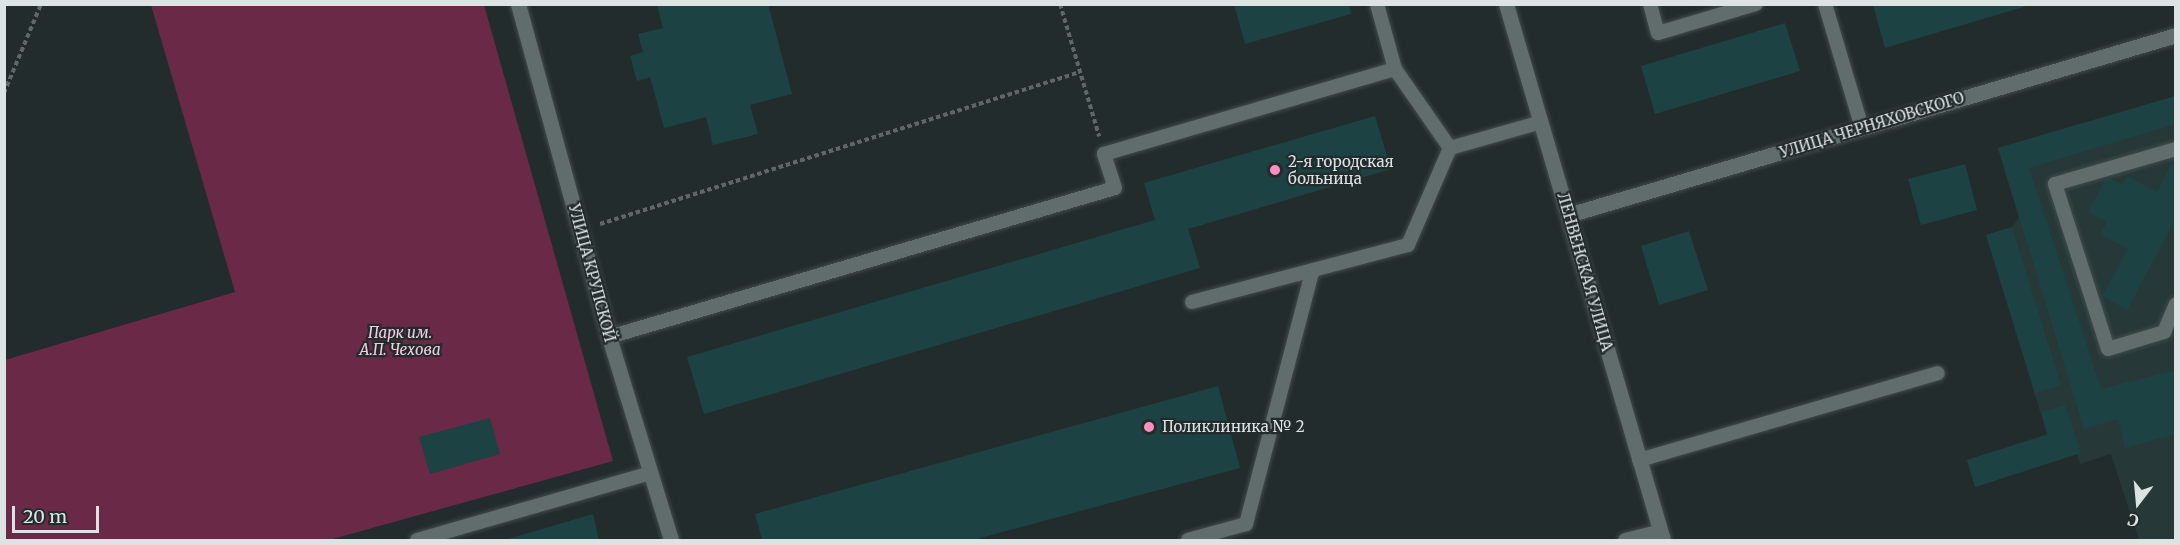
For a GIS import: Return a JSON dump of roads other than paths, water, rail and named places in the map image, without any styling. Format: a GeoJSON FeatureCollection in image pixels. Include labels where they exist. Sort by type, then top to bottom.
{"type":"FeatureCollection","features":[{"type":"Feature","properties":{"kind":"street","name":"УЛИЦА КРУПСКОЙ"},"geometry":{"type":"LineString","coordinates":[[518,4],[609,337],[671,540]]}},
{"type":"Feature","properties":{"kind":"street","name":"ЛЕНВЕНСКАЯ УЛИЦА"},"geometry":{"type":"LineString","coordinates":[[1506,4],[1661,536]]}},
{"type":"Feature","properties":{"kind":"street","name":"УЛИЦА ЧЕРНЯХОВСКОГО"},"geometry":{"type":"LineString","coordinates":[[1568,215],[2175,35]]}},
{"type":"Feature","properties":{"kind":"street"},"geometry":{"type":"LineString","coordinates":[[1625,540],[1661,536]]}},
{"type":"Feature","properties":{"kind":"lane"},"geometry":{"type":"LineString","coordinates":[[1377,4],[1395,69],[1450,148]]}},
{"type":"Feature","properties":{"kind":"lane"},"geometry":{"type":"LineString","coordinates":[[1650,4],[1658,33],[1756,4]]}},
{"type":"Feature","properties":{"kind":"lane"},"geometry":{"type":"LineString","coordinates":[[1825,4],[1863,128]]}},
{"type":"Feature","properties":{"kind":"lane"},"geometry":{"type":"LineString","coordinates":[[609,337],[1114,188],[1104,154],[1395,69]]}},
{"type":"Feature","properties":{"kind":"lane"},"geometry":{"type":"LineString","coordinates":[[1450,148],[1540,122]]}},
{"type":"Feature","properties":{"kind":"lane"},"geometry":{"type":"LineString","coordinates":[[1192,302],[1312,273],[1408,245],[1450,148]]}},
{"type":"Feature","properties":{"kind":"lane"},"geometry":{"type":"LineString","coordinates":[[2175,149],[2055,184],[2108,349],[2164,332],[2175,304]]}},
{"type":"Feature","properties":{"kind":"lane"},"geometry":{"type":"LineString","coordinates":[[1188,540],[1246,524],[1312,273]]}},
{"type":"Feature","properties":{"kind":"lane"},"geometry":{"type":"LineString","coordinates":[[1639,460],[1938,373]]}},
{"type":"Feature","properties":{"kind":"lane"},"geometry":{"type":"LineString","coordinates":[[417,540],[650,473]]}},
{"type":"Feature","properties":{"kind":"place","name":"2-я городская больница"},"geometry":{"type":"Point","coordinates":[1275,170]}},
{"type":"Feature","properties":{"kind":"place","name":"Поликлиника № 2"},"geometry":{"type":"Point","coordinates":[1149,427]}},
{"type":"Feature","properties":{"kind":"park label","name":"Парк им. А.П. Чехова"},"geometry":{"type":"Point","coordinates":[400,340]}}]}
